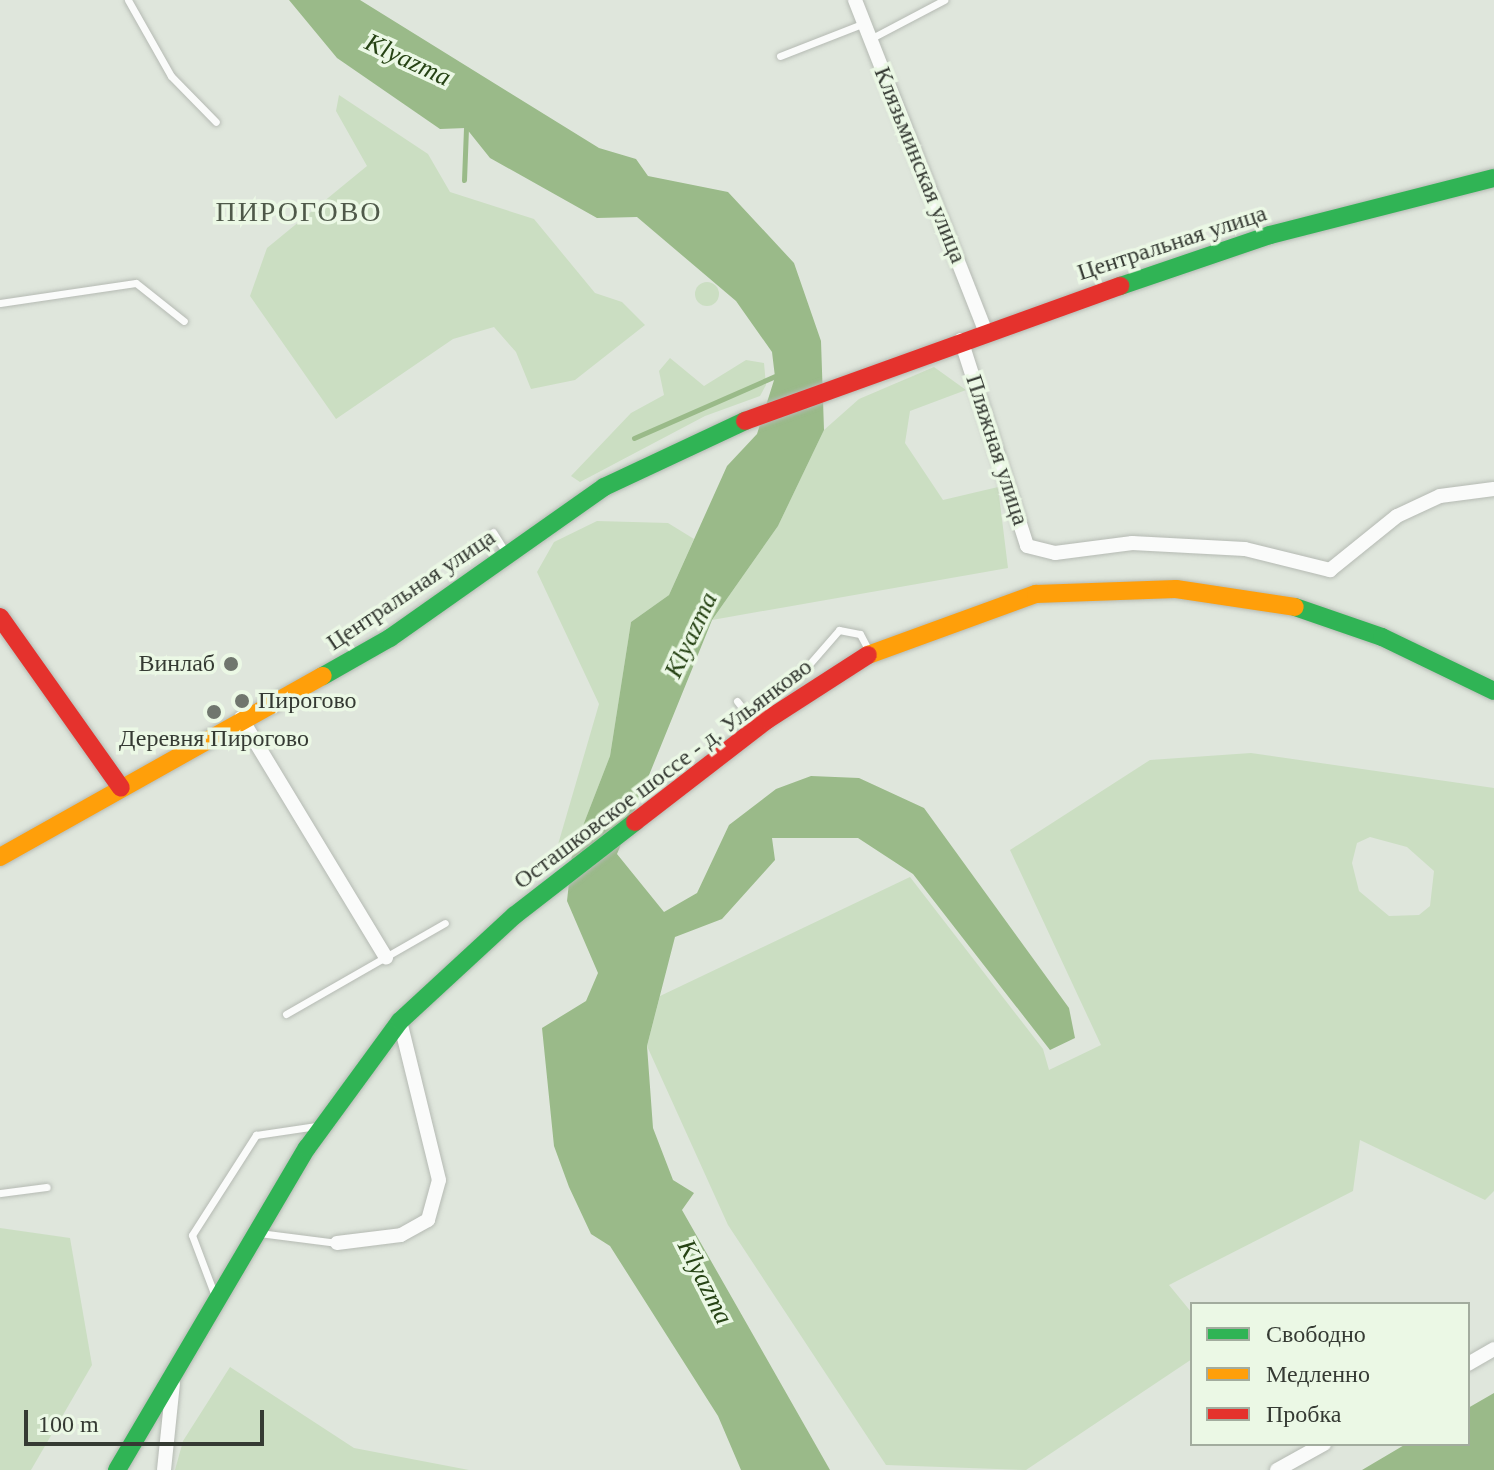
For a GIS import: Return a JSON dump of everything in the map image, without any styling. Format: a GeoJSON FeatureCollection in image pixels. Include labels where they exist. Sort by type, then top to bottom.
{"type":"FeatureCollection","features":[{"type":"Feature","properties":{"kind":"street","name":"Клязьминская улица"},"geometry":{"type":"LineString","coordinates":[[855,0],[985,330]]}},
{"type":"Feature","properties":{"kind":"street","name":"Центральная улица"},"geometry":{"type":"LineString","coordinates":[[0,857],[241,718],[390,638],[604,487],[720,430],[985,330],[1270,235],[1494,178]]}},
{"type":"Feature","properties":{"kind":"street","name":"Пляжная улица"},"geometry":{"type":"LineString","coordinates":[[961,340],[1027,546],[1041,550],[1132,543],[1245,549],[1330,570],[1411,509],[1440,496],[1494,489]]}},
{"type":"Feature","properties":{"kind":"street","name":"Осташковское шоссе - д. Ульянково"},"geometry":{"type":"LineString","coordinates":[[117,1470],[255,1233],[322,1125],[400,1021],[515,915],[767,720],[871,654],[1036,594],[1176,589],[1282,602],[1382,637],[1494,691]]}},
{"type":"Feature","properties":{"kind":"street"},"geometry":{"type":"LineString","coordinates":[[0,617],[121,788]]}},
{"type":"Feature","properties":{"kind":"street"},"geometry":{"type":"LineString","coordinates":[[241,718],[386,957]]}},
{"type":"Feature","properties":{"kind":"street"},"geometry":{"type":"LineString","coordinates":[[337,1243],[401,1235],[428,1220],[432,1207],[439,1180],[400,1021]]}},
{"type":"Feature","properties":{"kind":"street"},"geometry":{"type":"LineString","coordinates":[[1470,1363],[1494,1349]]}},
{"type":"Feature","properties":{"kind":"street"},"geometry":{"type":"LineString","coordinates":[[164,1470],[174,1371]]}},
{"type":"Feature","properties":{"kind":"street"},"geometry":{"type":"LineString","coordinates":[[1277,1470],[1320,1446]]}},
{"type":"Feature","properties":{"kind":"lane"},"geometry":{"type":"LineString","coordinates":[[128,0],[171,76],[216,122]]}},
{"type":"Feature","properties":{"kind":"lane"},"geometry":{"type":"LineString","coordinates":[[870,39],[944,0]]}},
{"type":"Feature","properties":{"kind":"lane"},"geometry":{"type":"LineString","coordinates":[[780,56],[864,23]]}},
{"type":"Feature","properties":{"kind":"lane"},"geometry":{"type":"LineString","coordinates":[[0,303],[136,283],[184,321]]}},
{"type":"Feature","properties":{"kind":"lane"},"geometry":{"type":"LineString","coordinates":[[493,532],[507,555]]}},
{"type":"Feature","properties":{"kind":"lane"},"geometry":{"type":"LineString","coordinates":[[737,701],[748,715],[799,676],[839,630],[860,634],[871,654]]}},
{"type":"Feature","properties":{"kind":"lane"},"geometry":{"type":"LineString","coordinates":[[286,1014],[445,923]]}},
{"type":"Feature","properties":{"kind":"lane"},"geometry":{"type":"LineString","coordinates":[[217,1299],[192,1235],[256,1135],[322,1125]]}},
{"type":"Feature","properties":{"kind":"lane"},"geometry":{"type":"LineString","coordinates":[[0,1193],[47,1187]]}},
{"type":"Feature","properties":{"kind":"lane"},"geometry":{"type":"LineString","coordinates":[[255,1233],[337,1243]]}},
{"type":"Feature","properties":{"kind":"shaded area"},"geometry":{"type":"Polygon","coordinates":[[[339,95],[428,154],[450,192],[534,219],[595,293],[622,302],[645,325],[575,380],[531,389],[516,352],[494,327],[453,339],[336,419],[250,296],[267,248],[367,166],[336,111],[339,95]]]}},
{"type":"Feature","properties":{"kind":"shaded area"},"geometry":{"type":"Polygon","coordinates":[[[707,282],[715,286],[719,294],[715,302],[707,306],[699,302],[695,294],[699,286],[707,282]]]}},
{"type":"Feature","properties":{"kind":"shaded area"},"geometry":{"type":"Polygon","coordinates":[[[670,358],[704,386],[746,360],[764,363],[766,385],[760,396],[705,416],[580,482],[571,476],[631,413],[664,395],[659,371],[670,358]]]}},
{"type":"Feature","properties":{"kind":"shaded area"},"geometry":{"type":"Polygon","coordinates":[[[934,367],[966,390],[910,411],[905,443],[943,500],[998,487],[1008,568],[712,620],[778,526],[824,430],[859,399],[934,367]]]}},
{"type":"Feature","properties":{"kind":"shaded area"},"geometry":{"type":"Polygon","coordinates":[[[597,521],[668,523],[694,539],[669,595],[631,622],[610,756],[572,854],[557,848],[599,704],[537,572],[554,542],[597,521]]]}},
{"type":"Feature","properties":{"kind":"shaded area"},"geometry":{"type":"Polygon","coordinates":[[[1251,753],[1494,788],[1494,1191],[1485,1200],[1360,1140],[1353,1191],[1169,1285],[1190,1311],[1190,1360],[1026,1470],[886,1465],[728,1225],[647,1046],[660,996],[910,877],[1043,1049],[1049,1070],[1101,1045],[1010,850],[1150,760],[1251,753]],[[1370,837],[1357,843],[1352,863],[1359,891],[1389,916],[1419,915],[1430,906],[1434,871],[1407,847],[1370,837]]]}},
{"type":"Feature","properties":{"kind":"shaded area"},"geometry":{"type":"Polygon","coordinates":[[[0,1228],[70,1238],[92,1365],[31,1470],[0,1470],[0,1228]]]}},
{"type":"Feature","properties":{"kind":"shaded area"},"geometry":{"type":"Polygon","coordinates":[[[230,1367],[354,1448],[469,1470],[175,1470],[183,1441],[230,1367]]]}},
{"type":"Feature","properties":{"kind":"water","name":"Klyazma"},"geometry":{"type":"Polygon","coordinates":[[[289,0],[360,0],[599,148],[636,159],[648,176],[728,192],[794,263],[821,341],[824,430],[778,526],[712,620],[617,854],[664,912],[697,893],[729,825],[776,789],[811,776],[859,778],[924,808],[1069,1008],[1075,1038],[1050,1050],[913,874],[858,838],[772,838],[775,860],[722,919],[675,937],[647,1046],[653,1128],[673,1180],[694,1193],[682,1210],[830,1470],[741,1470],[718,1416],[610,1246],[591,1234],[569,1187],[554,1146],[542,1028],[586,1001],[598,973],[567,901],[572,854],[610,756],[631,622],[669,595],[727,466],[757,434],[775,377],[772,352],[736,301],[637,217],[597,218],[490,158],[466,128],[440,129],[337,58],[289,0]]]}},
{"type":"Feature","properties":{"kind":"water"},"geometry":{"type":"Polygon","coordinates":[[[1494,1393],[1494,1470],[1362,1470],[1403,1446],[1470,1446],[1470,1407],[1494,1393]]]}},
{"type":"Feature","properties":{"kind":"waterway"},"geometry":{"type":"LineString","coordinates":[[464,180],[466,128]]}},
{"type":"Feature","properties":{"kind":"waterway"},"geometry":{"type":"LineString","coordinates":[[634,438],[775,376]]}},
{"type":"Feature","properties":{"kind":"traffic: fast"},"geometry":{"type":"LineString","coordinates":[[1120,286],[1270,235],[1494,178]]}},
{"type":"Feature","properties":{"kind":"traffic: fast"},"geometry":{"type":"LineString","coordinates":[[323,676],[390,638],[604,487],[745,421]]}},
{"type":"Feature","properties":{"kind":"traffic: fast"},"geometry":{"type":"LineString","coordinates":[[1295,607],[1382,637],[1494,691]]}},
{"type":"Feature","properties":{"kind":"traffic: fast"},"geometry":{"type":"LineString","coordinates":[[117,1470],[307,1148],[400,1021],[515,915],[635,822]]}},
{"type":"Feature","properties":{"kind":"traffic: slow"},"geometry":{"type":"LineString","coordinates":[[868,655],[1036,594],[1176,589],[1295,607]]}},
{"type":"Feature","properties":{"kind":"traffic: slow"},"geometry":{"type":"LineString","coordinates":[[0,857],[323,676]]}},
{"type":"Feature","properties":{"kind":"traffic: jam"},"geometry":{"type":"LineString","coordinates":[[745,421],[1120,286]]}},
{"type":"Feature","properties":{"kind":"traffic: jam"},"geometry":{"type":"LineString","coordinates":[[0,617],[121,788]]}},
{"type":"Feature","properties":{"kind":"traffic: jam"},"geometry":{"type":"LineString","coordinates":[[635,822],[767,720],[868,655]]}},
{"type":"Feature","properties":{"kind":"place","name":"Винлаб"},"geometry":{"type":"Point","coordinates":[231,664]}},
{"type":"Feature","properties":{"kind":"place","name":"Пирогово"},"geometry":{"type":"Point","coordinates":[242,701]}},
{"type":"Feature","properties":{"kind":"place","name":"Деревня Пирогово"},"geometry":{"type":"Point","coordinates":[214,712]}},
{"type":"Feature","properties":{"kind":"district","name":"ПИРОГОВО"},"geometry":{"type":"Point","coordinates":[299,212]}}]}
